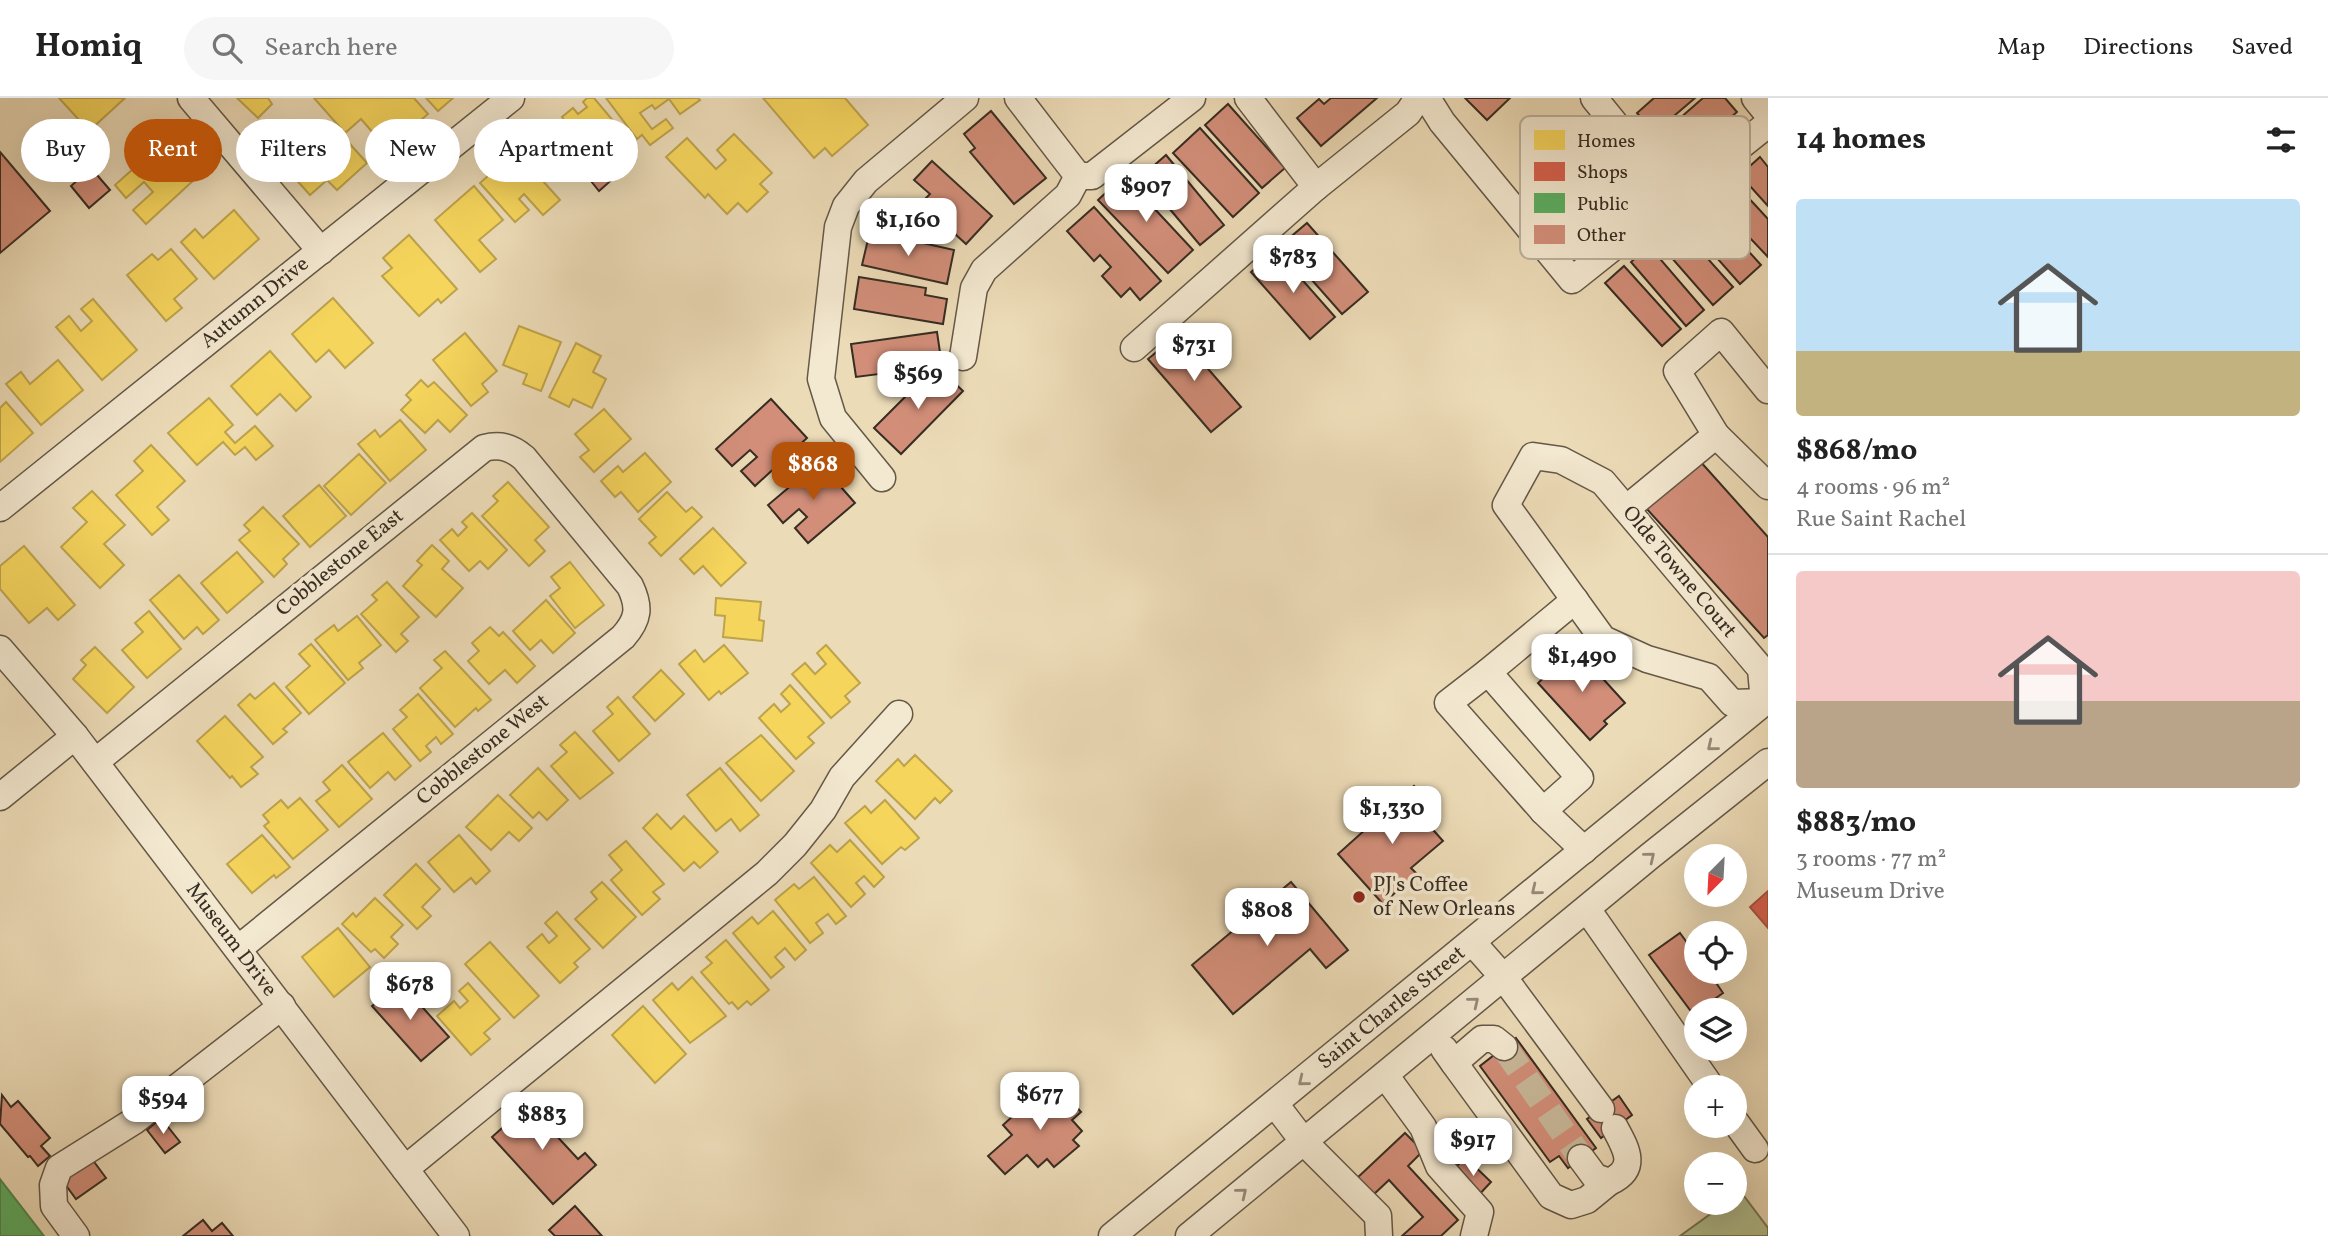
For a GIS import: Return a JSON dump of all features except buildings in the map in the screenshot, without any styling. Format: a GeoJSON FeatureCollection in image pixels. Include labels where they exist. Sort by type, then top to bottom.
{"type":"FeatureCollection","features":[{"type":"Feature","properties":{"kind":"street"},"geometry":{"type":"LineString","coordinates":[[191,98],[321,251]]}},
{"type":"Feature","properties":{"kind":"street","name":"Autumn Drive"},"geometry":{"type":"LineString","coordinates":[[0,508],[510,98]]}},
{"type":"Feature","properties":{"kind":"street"},"geometry":{"type":"LineString","coordinates":[[882,478],[833,418],[821,379],[838,227],[846,206],[866,181],[965,98]]}},
{"type":"Feature","properties":{"kind":"street"},"geometry":{"type":"LineString","coordinates":[[1018,98],[1078,176]]}},
{"type":"Feature","properties":{"kind":"street"},"geometry":{"type":"LineString","coordinates":[[1078,176],[1093,176],[1192,98]]}},
{"type":"Feature","properties":{"kind":"street"},"geometry":{"type":"LineString","coordinates":[[1248,98],[1316,187]]}},
{"type":"Feature","properties":{"kind":"street"},"geometry":{"type":"LineString","coordinates":[[1134,348],[1316,187],[1408,113],[1418,98]]}},
{"type":"Feature","properties":{"kind":"street"},"geometry":{"type":"LineString","coordinates":[[1427,98],[1442,122],[1520,217]]}},
{"type":"Feature","properties":{"kind":"street"},"geometry":{"type":"LineString","coordinates":[[1594,98],[1609,116]]}},
{"type":"Feature","properties":{"kind":"street"},"geometry":{"type":"LineString","coordinates":[[1755,98],[1768,114]]}},
{"type":"Feature","properties":{"kind":"street"},"geometry":{"type":"LineString","coordinates":[[1750,138],[1768,124]]}},
{"type":"Feature","properties":{"kind":"street"},"geometry":{"type":"LineString","coordinates":[[963,357],[974,288],[984,270],[1068,195],[1078,176]]}},
{"type":"Feature","properties":{"kind":"street"},"geometry":{"type":"LineString","coordinates":[[1555,259],[1572,280],[1598,259]]}},
{"type":"Feature","properties":{"kind":"street"},"geometry":{"type":"LineString","coordinates":[[1768,390],[1721,332],[1677,371],[1716,435],[1768,486]]}},
{"type":"Feature","properties":{"kind":"street"},"geometry":{"type":"LineString","coordinates":[[1626,509],[1716,435]]}},
{"type":"Feature","properties":{"kind":"street","name":"Cobblestone East"},"geometry":{"type":"LineString","coordinates":[[95,762],[484,447],[496,445],[516,451],[580,526]]}},
{"type":"Feature","properties":{"kind":"street","name":"Olde Towne Court"},"geometry":{"type":"LineString","coordinates":[[1575,600],[1506,505],[1533,456],[1561,460],[1603,482],[1761,670],[1767,703]]}},
{"type":"Feature","properties":{"kind":"street","name":"Cobblestone West"},"geometry":{"type":"LineString","coordinates":[[238,949],[623,636],[634,624],[637,601],[630,586],[580,526]]}},
{"type":"Feature","properties":{"kind":"street"},"geometry":{"type":"LineString","coordinates":[[1584,850],[1544,811],[1448,703],[1575,600],[1603,639],[1647,659],[1709,677],[1732,703],[1767,703]]}},
{"type":"Feature","properties":{"kind":"street","name":"Museum Drive"},"geometry":{"type":"LineString","coordinates":[[0,649],[75,736],[456,1236]]}},
{"type":"Feature","properties":{"kind":"street"},"geometry":{"type":"LineString","coordinates":[[1709,677],[1744,649]]}},
{"type":"Feature","properties":{"kind":"street"},"geometry":{"type":"LineString","coordinates":[[1488,672],[1580,778],[1544,811]]}},
{"type":"Feature","properties":{"kind":"street","name":"Saint Charles Street"},"geometry":{"type":"LineString","coordinates":[[1112,1236],[1767,703]]}},
{"type":"Feature","properties":{"kind":"street"},"geometry":{"type":"LineString","coordinates":[[405,1169],[767,873],[795,845],[823,810],[842,777],[899,713]]}},
{"type":"Feature","properties":{"kind":"street"},"geometry":{"type":"LineString","coordinates":[[0,797],[75,736]]}},
{"type":"Feature","properties":{"kind":"street"},"geometry":{"type":"LineString","coordinates":[[1189,1236],[1768,762]]}},
{"type":"Feature","properties":{"kind":"street"},"geometry":{"type":"LineString","coordinates":[[1587,909],[1702,1075]]}},
{"type":"Feature","properties":{"kind":"street"},"geometry":{"type":"LineString","coordinates":[[1433,1036],[1551,1196],[1572,1205],[1587,1200],[1618,1178],[1626,1168],[1628,1152],[1608,1118],[1503,978],[1473,943]]}},
{"type":"Feature","properties":{"kind":"street"},"geometry":{"type":"LineString","coordinates":[[76,1236],[54,1206],[53,1185],[59,1168],[82,1151],[134,1121],[282,1006]]}},
{"type":"Feature","properties":{"kind":"street"},"geometry":{"type":"LineString","coordinates":[[1454,1063],[1482,1039],[1494,1039],[1504,1047]]}},
{"type":"Feature","properties":{"kind":"street"},"geometry":{"type":"LineString","coordinates":[[1385,1075],[1423,1127],[1439,1166],[1480,1212],[1474,1236]]}},
{"type":"Feature","properties":{"kind":"street"},"geometry":{"type":"LineString","coordinates":[[1275,1104],[1304,1142],[1378,1216],[1378,1236]]}},
{"type":"Feature","properties":{"kind":"street"},"geometry":{"type":"LineString","coordinates":[[1747,1138],[1755,1149]]}},
{"type":"Feature","properties":{"kind":"street"},"geometry":{"type":"LineString","coordinates":[[1581,1158],[1595,1177],[1609,1182]]}},
{"type":"Feature","properties":{"kind":"green space"},"geometry":{"type":"Polygon","coordinates":[[[1747,1200],[1768,1228],[1768,1236],[1680,1236],[1709,1215],[1747,1215],[1747,1200]]]}},
{"type":"Feature","properties":{"kind":"tunnel"},"geometry":{"type":"LineString","coordinates":[[1504,1047],[1581,1158]]}},
{"type":"Feature","properties":{"kind":"place","name":"PJ's Coffee of New Orleans"},"geometry":{"type":"Point","coordinates":[1359,897]}}]}
